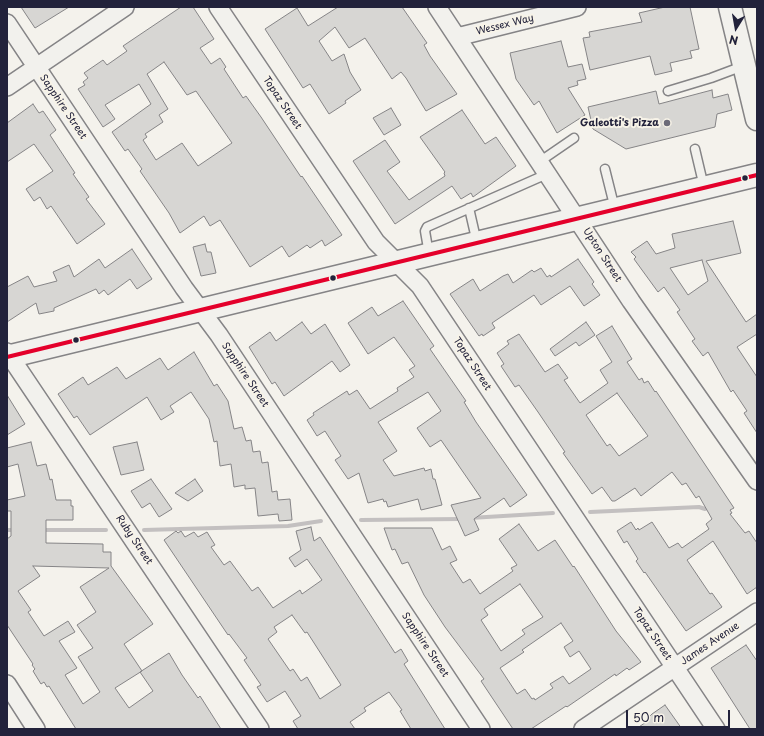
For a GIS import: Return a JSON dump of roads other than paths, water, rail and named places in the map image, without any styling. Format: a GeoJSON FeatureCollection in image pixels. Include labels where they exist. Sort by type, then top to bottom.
{"type":"FeatureCollection","features":[{"type":"Feature","properties":{"kind":"main road"},"geometry":{"type":"LineString","coordinates":[[730,7],[757,119]]}},
{"type":"Feature","properties":{"kind":"main road"},"geometry":{"type":"LineString","coordinates":[[8,355],[397,263],[757,175]]}},
{"type":"Feature","properties":{"kind":"street"},"geometry":{"type":"LineString","coordinates":[[7,87],[125,7]]}},
{"type":"Feature","properties":{"kind":"street","name":"Topaz Street"},"geometry":{"type":"LineString","coordinates":[[218,7],[376,242],[420,286],[716,729]]}},
{"type":"Feature","properties":{"kind":"street","name":"Upton Street"},"geometry":{"type":"LineString","coordinates":[[437,7],[631,301],[757,481]]}},
{"type":"Feature","properties":{"kind":"street","name":"Wessex Way"},"geometry":{"type":"LineString","coordinates":[[457,37],[577,7]]}},
{"type":"Feature","properties":{"kind":"street","name":"Sapphire Street"},"geometry":{"type":"LineString","coordinates":[[7,23],[481,729]]}},
{"type":"Feature","properties":{"kind":"street","name":"Ruby Street"},"geometry":{"type":"LineString","coordinates":[[8,355],[260,729]]}},
{"type":"Feature","properties":{"kind":"street","name":"James Avenue"},"geometry":{"type":"LineString","coordinates":[[583,729],[757,612]]}},
{"type":"Feature","properties":{"kind":"street"},"geometry":{"type":"LineString","coordinates":[[7,684],[36,729]]}},
{"type":"Feature","properties":{"kind":"lane"},"geometry":{"type":"LineString","coordinates":[[668,91],[711,78],[744,65]]}},
{"type":"Feature","properties":{"kind":"lane"},"geometry":{"type":"LineString","coordinates":[[429,255],[425,231],[427,227],[469,208],[543,168],[574,138]]}},
{"type":"Feature","properties":{"kind":"lane"},"geometry":{"type":"LineString","coordinates":[[695,149],[705,188]]}},
{"type":"Feature","properties":{"kind":"lane"},"geometry":{"type":"LineString","coordinates":[[605,169],[616,210]]}},
{"type":"Feature","properties":{"kind":"lane"},"geometry":{"type":"LineString","coordinates":[[469,208],[477,243]]}},
{"type":"Feature","properties":{"kind":"waterway"},"geometry":{"type":"LineString","coordinates":[[590,512],[699,507],[705,509],[711,506]]}},
{"type":"Feature","properties":{"kind":"waterway"},"geometry":{"type":"LineString","coordinates":[[470,518],[553,513]]}},
{"type":"Feature","properties":{"kind":"waterway"},"geometry":{"type":"LineString","coordinates":[[361,520],[461,519]]}},
{"type":"Feature","properties":{"kind":"waterway"},"geometry":{"type":"LineString","coordinates":[[144,530],[288,526],[321,521]]}},
{"type":"Feature","properties":{"kind":"waterway"},"geometry":{"type":"LineString","coordinates":[[7,530],[16,530]]}},
{"type":"Feature","properties":{"kind":"waterway"},"geometry":{"type":"LineString","coordinates":[[41,530],[106,530]]}},
{"type":"Feature","properties":{"kind":"place","name":"Galeotti's Pizza"},"geometry":{"type":"Point","coordinates":[667,123]}}]}
